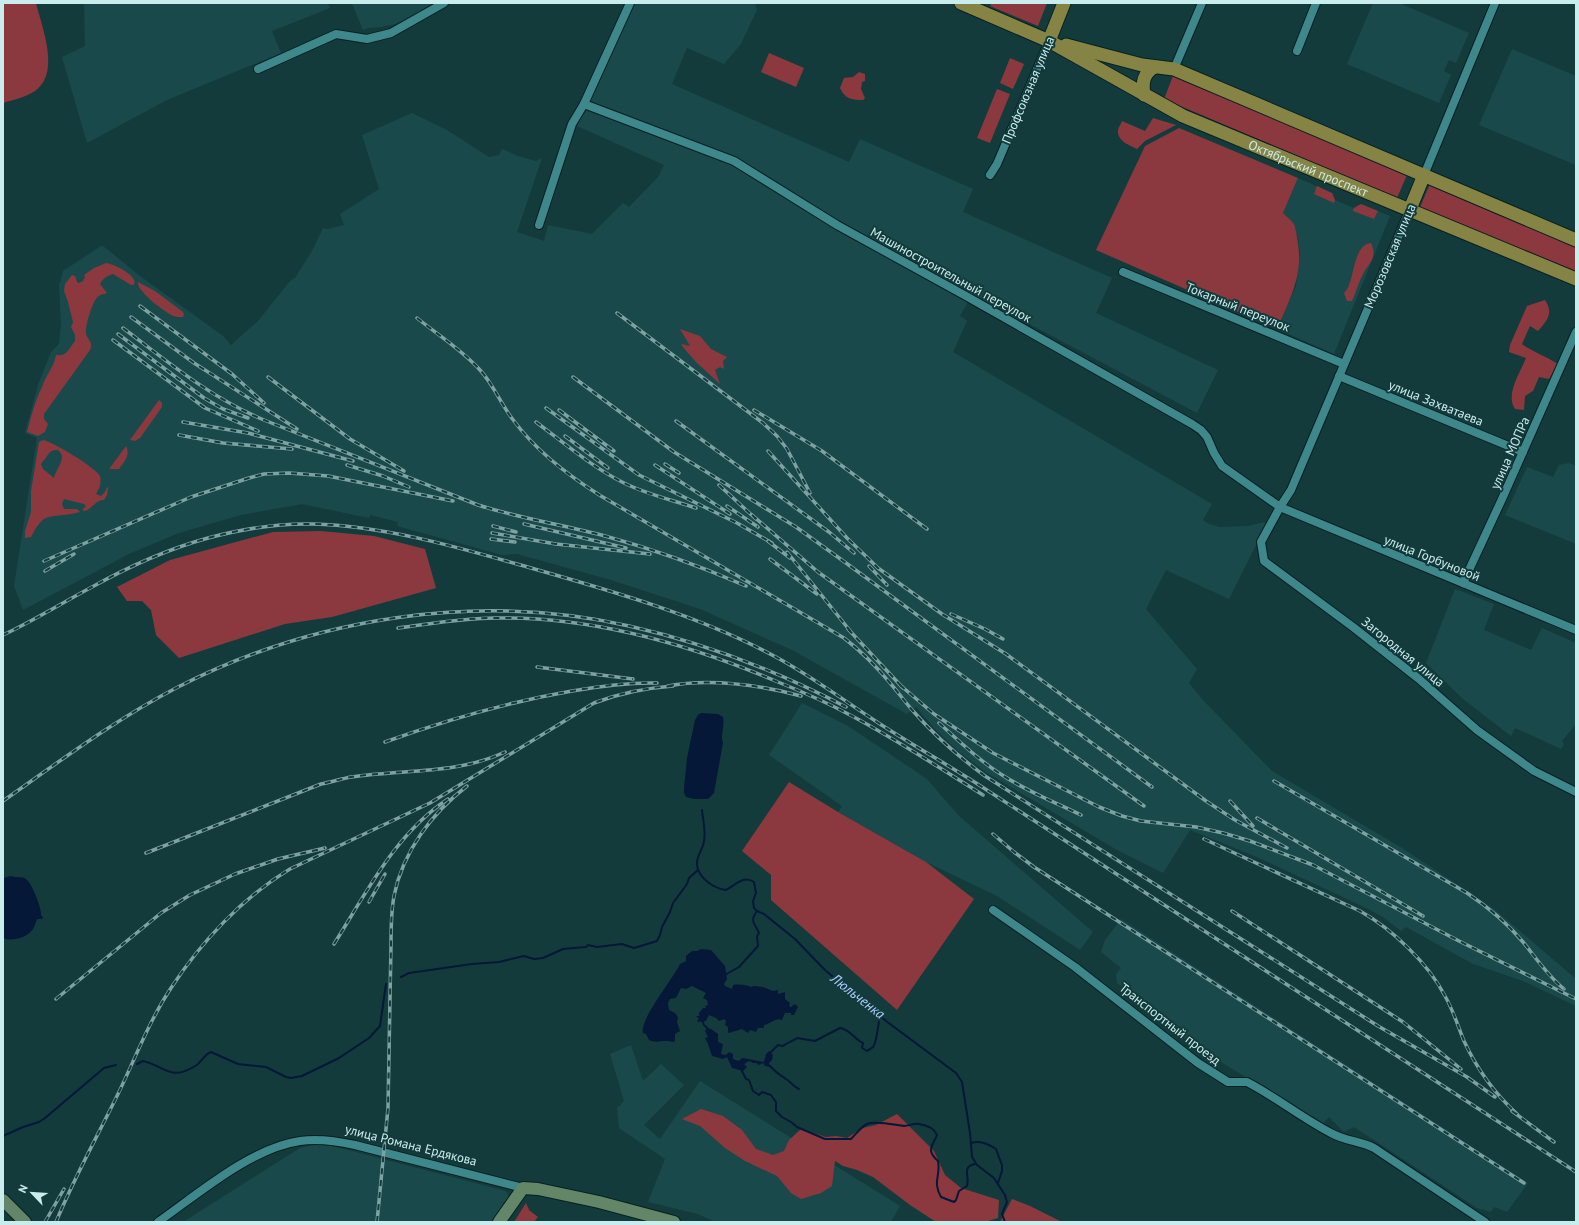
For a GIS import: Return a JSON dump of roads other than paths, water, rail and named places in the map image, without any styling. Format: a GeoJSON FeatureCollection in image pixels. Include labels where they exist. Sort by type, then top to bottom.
{"type":"FeatureCollection","features":[{"type":"Feature","properties":{"kind":"main road","name":"Октябрьский проспект"},"geometry":{"type":"LineString","coordinates":[[961,3],[1049,41],[1183,116],[1576,279]]}},
{"type":"Feature","properties":{"kind":"main road","name":"Профсоюзная улица"},"geometry":{"type":"LineString","coordinates":[[1049,41],[1064,3]]}},
{"type":"Feature","properties":{"kind":"main road","name":"Октябрьский проспект"},"geometry":{"type":"LineString","coordinates":[[1049,41],[1142,66],[1174,69],[1576,240]]}},
{"type":"Feature","properties":{"kind":"main road"},"geometry":{"type":"LineString","coordinates":[[1144,95],[1142,86],[1143,80],[1155,67]]}},
{"type":"Feature","properties":{"kind":"main road","name":"Морозовская улица"},"geometry":{"type":"LineString","coordinates":[[1410,209],[1424,175]]}},
{"type":"Feature","properties":{"kind":"street"},"geometry":{"type":"LineString","coordinates":[[258,69],[336,34],[367,39],[391,33],[444,3]]}},
{"type":"Feature","properties":{"kind":"street"},"geometry":{"type":"LineString","coordinates":[[539,225],[572,124],[584,104],[630,3]]}},
{"type":"Feature","properties":{"kind":"street"},"geometry":{"type":"LineString","coordinates":[[1174,69],[1202,3]]}},
{"type":"Feature","properties":{"kind":"street"},"geometry":{"type":"LineString","coordinates":[[1297,51],[1316,3]]}},
{"type":"Feature","properties":{"kind":"street","name":"Морозовская улица"},"geometry":{"type":"LineString","coordinates":[[1424,175],[1495,3]]}},
{"type":"Feature","properties":{"kind":"street","name":"Профсоюзная улица"},"geometry":{"type":"LineString","coordinates":[[990,175],[997,164],[1049,41]]}},
{"type":"Feature","properties":{"kind":"street","name":"Машиностроительный переулок"},"geometry":{"type":"LineString","coordinates":[[584,104],[734,161],[837,225],[1192,424],[1201,430],[1207,437],[1217,460],[1222,466],[1280,507]]}},
{"type":"Feature","properties":{"kind":"street","name":"Морозовская улица"},"geometry":{"type":"LineString","coordinates":[[1280,507],[1291,490],[1410,209]]}},
{"type":"Feature","properties":{"kind":"street","name":"Токарный переулок"},"geometry":{"type":"LineString","coordinates":[[1123,272],[1344,364]]}},
{"type":"Feature","properties":{"kind":"street","name":"улица МОПРа"},"geometry":{"type":"LineString","coordinates":[[1463,583],[1576,332]]}},
{"type":"Feature","properties":{"kind":"street","name":"улица Захватаева"},"geometry":{"type":"LineString","coordinates":[[1339,376],[1523,452]]}},
{"type":"Feature","properties":{"kind":"street","name":"улица Горбуновой"},"geometry":{"type":"LineString","coordinates":[[1280,507],[1576,630]]}},
{"type":"Feature","properties":{"kind":"street","name":"Загородная улица"},"geometry":{"type":"LineString","coordinates":[[1280,507],[1261,542],[1264,561],[1419,679],[1477,730],[1534,771],[1576,792]]}},
{"type":"Feature","properties":{"kind":"street","name":"Транспортный проезд"},"geometry":{"type":"LineString","coordinates":[[993,910],[1081,971],[1189,1057],[1223,1080],[1232,1083],[1247,1082],[1344,1140],[1360,1142],[1374,1148],[1485,1222]]}},
{"type":"Feature","properties":{"kind":"street","name":"улица Романа Ердякова"},"geometry":{"type":"LineString","coordinates":[[158,1222],[213,1183],[262,1153],[284,1144],[300,1140],[330,1140],[349,1144],[523,1188],[538,1188],[599,1202],[674,1222]]}},
{"type":"Feature","properties":{"kind":"street"},"geometry":{"type":"LineString","coordinates":[[498,1222],[523,1188]]}},
{"type":"Feature","properties":{"kind":"street"},"geometry":{"type":"LineString","coordinates":[[3,1200],[25,1222]]}},
{"type":"Feature","properties":{"kind":"waterway","name":"Люльченка"},"geometry":{"type":"LineString","coordinates":[[702,810],[705,837],[697,862],[700,874],[712,885],[726,890],[743,880],[750,880],[754,882],[756,893],[753,901],[754,908],[757,911],[764,914],[795,939],[825,970],[886,1021],[956,1073],[962,1082],[972,1157],[977,1165],[994,1178],[1005,1195],[1007,1202],[1002,1214],[1005,1222]]}},
{"type":"Feature","properties":{"kind":"waterway"},"geometry":{"type":"LineString","coordinates":[[401,977],[409,973],[472,964],[499,962],[524,956],[534,959],[543,958],[563,949],[586,947],[588,945],[597,947],[622,944],[634,948],[657,941],[673,903],[687,884],[689,878],[698,870]]}},
{"type":"Feature","properties":{"kind":"waterway"},"geometry":{"type":"LineString","coordinates":[[725,975],[739,967],[758,946],[757,936],[759,933],[753,920],[757,911]]}},
{"type":"Feature","properties":{"kind":"waterway"},"geometry":{"type":"LineString","coordinates":[[137,1064],[143,1061],[169,1072],[181,1072],[197,1065],[207,1054],[211,1052],[238,1064],[266,1067],[286,1077],[291,1078],[302,1076],[339,1058],[369,1038],[380,1026],[386,984]]}},
{"type":"Feature","properties":{"kind":"waterway"},"geometry":{"type":"LineString","coordinates":[[770,1053],[778,1045],[783,1046],[797,1038],[815,1041],[840,1028],[847,1030],[857,1040],[863,1043],[862,1048],[867,1051],[874,1045],[879,1018],[881,1016]]}},
{"type":"Feature","properties":{"kind":"waterway"},"geometry":{"type":"LineString","coordinates":[[702,1020],[708,1029]]}},
{"type":"Feature","properties":{"kind":"waterway"},"geometry":{"type":"LineString","coordinates":[[3,1136],[39,1122],[104,1068],[116,1065]]}},
{"type":"Feature","properties":{"kind":"waterway"},"geometry":{"type":"LineString","coordinates":[[770,1066],[799,1089]]}},
{"type":"Feature","properties":{"kind":"waterway"},"geometry":{"type":"LineString","coordinates":[[741,1069],[746,1079],[749,1080],[753,1091],[759,1095],[762,1092],[771,1095],[776,1102],[776,1111],[782,1117],[797,1127],[825,1139],[851,1139],[863,1127],[871,1123],[904,1126],[917,1124],[930,1127],[937,1135],[931,1151],[938,1161],[937,1187],[941,1197],[954,1202],[959,1191],[967,1186],[968,1167],[975,1164]]}},
{"type":"Feature","properties":{"kind":"waterway"},"geometry":{"type":"LineString","coordinates":[[971,1143],[984,1143],[996,1149],[1002,1165],[1002,1171],[998,1183]]}},
{"type":"Feature","properties":{"kind":"railway"},"geometry":{"type":"LineString","coordinates":[[140,306],[232,374],[264,403]]}},
{"type":"Feature","properties":{"kind":"railway"},"geometry":{"type":"LineString","coordinates":[[617,313],[763,423],[777,436],[787,449],[810,493]]}},
{"type":"Feature","properties":{"kind":"railway"},"geometry":{"type":"LineString","coordinates":[[131,317],[194,363],[297,429]]}},
{"type":"Feature","properties":{"kind":"railway"},"geometry":{"type":"LineString","coordinates":[[417,318],[458,349],[480,370],[509,415],[533,443],[554,463],[601,496],[844,638],[874,665],[913,711],[939,738],[985,776],[1378,1026],[1467,1077],[1495,1097]]}},
{"type":"Feature","properties":{"kind":"railway"},"geometry":{"type":"LineString","coordinates":[[123,328],[173,366],[208,390],[264,420],[478,505],[641,546],[676,558],[746,586]]}},
{"type":"Feature","properties":{"kind":"railway"},"geometry":{"type":"LineString","coordinates":[[118,334],[204,398],[223,409],[248,418]]}},
{"type":"Feature","properties":{"kind":"railway"},"geometry":{"type":"LineString","coordinates":[[113,340],[205,408],[258,431]]}},
{"type":"Feature","properties":{"kind":"railway"},"geometry":{"type":"LineString","coordinates":[[268,377],[350,439],[404,471]]}},
{"type":"Feature","properties":{"kind":"railway"},"geometry":{"type":"LineString","coordinates":[[573,377],[674,452],[796,527],[1152,787]]}},
{"type":"Feature","properties":{"kind":"railway"},"geometry":{"type":"LineString","coordinates":[[546,408],[639,475],[737,523],[772,543]]}},
{"type":"Feature","properties":{"kind":"railway"},"geometry":{"type":"LineString","coordinates":[[559,410],[614,451]]}},
{"type":"Feature","properties":{"kind":"railway"},"geometry":{"type":"LineString","coordinates":[[754,410],[822,451],[927,529]]}},
{"type":"Feature","properties":{"kind":"railway"},"geometry":{"type":"LineString","coordinates":[[676,421],[829,532],[854,553]]}},
{"type":"Feature","properties":{"kind":"railway"},"geometry":{"type":"LineString","coordinates":[[183,422],[248,433],[353,461]]}},
{"type":"Feature","properties":{"kind":"railway"},"geometry":{"type":"LineString","coordinates":[[536,422],[589,462],[612,477],[650,494],[696,508]]}},
{"type":"Feature","properties":{"kind":"railway"},"geometry":{"type":"LineString","coordinates":[[179,435],[223,443],[292,449]]}},
{"type":"Feature","properties":{"kind":"railway"},"geometry":{"type":"LineString","coordinates":[[565,436],[608,468]]}},
{"type":"Feature","properties":{"kind":"railway"},"geometry":{"type":"LineString","coordinates":[[768,451],[847,538],[878,568],[942,614],[1006,654],[1206,801],[1235,820],[1287,848]]}},
{"type":"Feature","properties":{"kind":"railway"},"geometry":{"type":"LineString","coordinates":[[665,464],[679,473]]}},
{"type":"Feature","properties":{"kind":"railway"},"geometry":{"type":"LineString","coordinates":[[347,465],[383,476],[409,487]]}},
{"type":"Feature","properties":{"kind":"railway"},"geometry":{"type":"LineString","coordinates":[[655,465],[730,514]]}},
{"type":"Feature","properties":{"kind":"railway"},"geometry":{"type":"LineString","coordinates":[[44,561],[191,497],[264,474],[289,473],[328,476],[453,501]]}},
{"type":"Feature","properties":{"kind":"railway"},"geometry":{"type":"LineString","coordinates":[[719,485],[756,519]]}},
{"type":"Feature","properties":{"kind":"railway"},"geometry":{"type":"LineString","coordinates":[[727,506],[758,527]]}},
{"type":"Feature","properties":{"kind":"railway"},"geometry":{"type":"LineString","coordinates":[[752,515],[818,572],[1144,806]]}},
{"type":"Feature","properties":{"kind":"railway"},"geometry":{"type":"LineString","coordinates":[[3,635],[106,580],[163,553],[208,538],[247,529],[287,524],[341,526],[368,529],[423,539],[624,595],[716,629],[746,642],[800,671],[864,714],[976,783],[1576,1172]]}},
{"type":"Feature","properties":{"kind":"railway"},"geometry":{"type":"LineString","coordinates":[[524,524],[626,548]]}},
{"type":"Feature","properties":{"kind":"railway"},"geometry":{"type":"LineString","coordinates":[[493,526],[516,532]]}},
{"type":"Feature","properties":{"kind":"railway"},"geometry":{"type":"LineString","coordinates":[[492,533],[556,544],[650,554]]}},
{"type":"Feature","properties":{"kind":"railway"},"geometry":{"type":"LineString","coordinates":[[491,539],[515,542]]}},
{"type":"Feature","properties":{"kind":"railway"},"geometry":{"type":"LineString","coordinates":[[768,541],[790,558]]}},
{"type":"Feature","properties":{"kind":"railway"},"geometry":{"type":"LineString","coordinates":[[787,552],[851,632]]}},
{"type":"Feature","properties":{"kind":"railway"},"geometry":{"type":"LineString","coordinates":[[45,571],[74,554]]}},
{"type":"Feature","properties":{"kind":"railway"},"geometry":{"type":"LineString","coordinates":[[770,559],[817,594]]}},
{"type":"Feature","properties":{"kind":"railway"},"geometry":{"type":"LineString","coordinates":[[869,566],[887,585]]}},
{"type":"Feature","properties":{"kind":"railway"},"geometry":{"type":"LineString","coordinates":[[3,801],[110,727],[155,699],[178,687],[231,663],[285,643],[341,628],[398,618],[456,612],[514,611],[572,616],[629,626],[685,641],[740,659],[794,682],[846,707]]}},
{"type":"Feature","properties":{"kind":"railway"},"geometry":{"type":"LineString","coordinates":[[951,614],[985,629],[1003,639]]}},
{"type":"Feature","properties":{"kind":"railway"},"geometry":{"type":"LineString","coordinates":[[398,628],[470,619],[531,619],[604,627],[640,635],[744,668],[834,707],[902,744],[983,795]]}},
{"type":"Feature","properties":{"kind":"railway"},"geometry":{"type":"LineString","coordinates":[[848,629],[903,688]]}},
{"type":"Feature","properties":{"kind":"railway"},"geometry":{"type":"LineString","coordinates":[[537,667],[633,679]]}},
{"type":"Feature","properties":{"kind":"railway"},"geometry":{"type":"LineString","coordinates":[[385,742],[454,719],[548,695],[604,686],[657,683]]}},
{"type":"Feature","properties":{"kind":"railway"},"geometry":{"type":"LineString","coordinates":[[668,686],[700,683],[735,684],[801,696]]}},
{"type":"Feature","properties":{"kind":"railway"},"geometry":{"type":"LineString","coordinates":[[900,685],[934,714],[993,753],[1099,807],[1122,816],[1141,821],[1196,827],[1223,833],[1250,841],[1313,865],[1459,941],[1576,999]]}},
{"type":"Feature","properties":{"kind":"railway"},"geometry":{"type":"LineString","coordinates":[[56,1222],[149,1027],[163,1001],[183,971],[209,938],[255,893],[290,869],[430,803],[594,703],[613,696],[652,688],[673,686]]}},
{"type":"Feature","properties":{"kind":"railway"},"geometry":{"type":"LineString","coordinates":[[939,723],[988,766],[1016,784],[1081,815]]}},
{"type":"Feature","properties":{"kind":"railway"},"geometry":{"type":"LineString","coordinates":[[146,853],[321,784],[351,777],[448,768],[486,759],[505,752]]}},
{"type":"Feature","properties":{"kind":"railway"},"geometry":{"type":"LineString","coordinates":[[1274,781],[1475,898],[1510,928],[1547,973],[1564,989]]}},
{"type":"Feature","properties":{"kind":"railway"},"geometry":{"type":"LineString","coordinates":[[377,1222],[388,1108],[391,926],[394,896],[398,879],[404,864],[421,834],[442,808],[467,786]]}},
{"type":"Feature","properties":{"kind":"railway"},"geometry":{"type":"LineString","coordinates":[[334,944],[371,884],[397,847],[412,829],[429,813],[448,799]]}},
{"type":"Feature","properties":{"kind":"railway"},"geometry":{"type":"LineString","coordinates":[[1230,801],[1253,826]]}},
{"type":"Feature","properties":{"kind":"railway"},"geometry":{"type":"LineString","coordinates":[[1257,818],[1423,916]]}},
{"type":"Feature","properties":{"kind":"railway"},"geometry":{"type":"LineString","coordinates":[[993,834],[1034,867],[1524,1183]]}},
{"type":"Feature","properties":{"kind":"railway"},"geometry":{"type":"LineString","coordinates":[[1204,839],[1360,911],[1372,918],[1396,937],[1419,959],[1438,984],[1445,996],[1464,1041],[1475,1061],[1494,1089],[1517,1114]]}},
{"type":"Feature","properties":{"kind":"railway"},"geometry":{"type":"LineString","coordinates":[[56,999],[161,913],[190,895],[235,874],[278,859],[325,848]]}},
{"type":"Feature","properties":{"kind":"railway"},"geometry":{"type":"LineString","coordinates":[[369,902],[385,874]]}},
{"type":"Feature","properties":{"kind":"railway"},"geometry":{"type":"LineString","coordinates":[[1232,911],[1403,1022],[1461,1069]]}},
{"type":"Feature","properties":{"kind":"railway"},"geometry":{"type":"LineString","coordinates":[[1512,1111],[1554,1142]]}},
{"type":"Feature","properties":{"kind":"railway"},"geometry":{"type":"LineString","coordinates":[[45,1222],[64,1189]]}}]}
